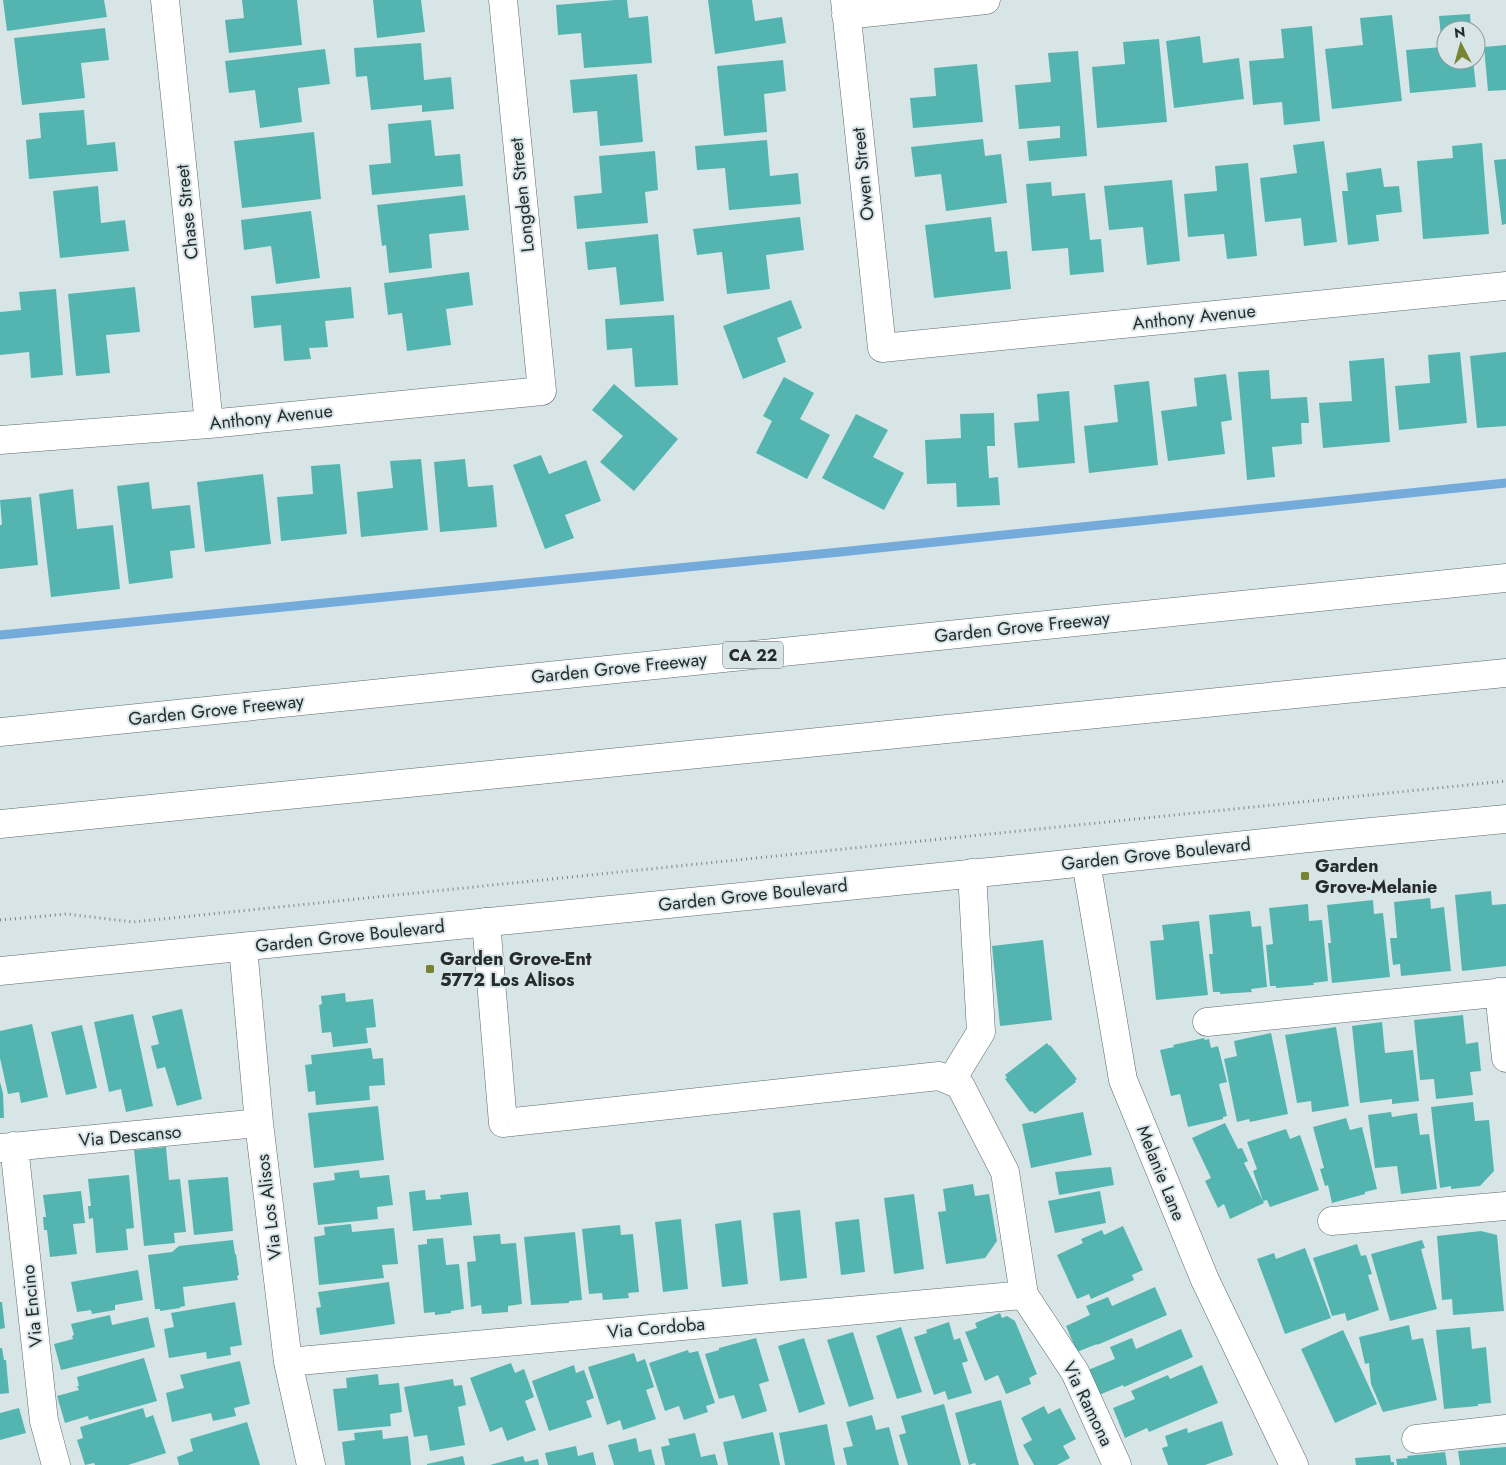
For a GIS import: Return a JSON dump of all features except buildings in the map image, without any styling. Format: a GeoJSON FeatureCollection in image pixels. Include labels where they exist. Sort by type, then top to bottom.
{"type":"FeatureCollection","features":[{"type":"Feature","properties":{"kind":"main road","name":"Chase Street"},"geometry":{"type":"LineString","coordinates":[[165,0],[209,424]]}},
{"type":"Feature","properties":{"kind":"main road","name":"Longden Street"},"geometry":{"type":"LineString","coordinates":[[503,0],[542,390]]}},
{"type":"Feature","properties":{"kind":"main road"},"geometry":{"type":"LineString","coordinates":[[846,7],[986,0]]}},
{"type":"Feature","properties":{"kind":"main road","name":"Owen Street"},"geometry":{"type":"LineString","coordinates":[[846,7],[882,348]]}},
{"type":"Feature","properties":{"kind":"main road","name":"Anthony Avenue"},"geometry":{"type":"LineString","coordinates":[[882,348],[1506,286]]}},
{"type":"Feature","properties":{"kind":"main road","name":"Anthony Avenue"},"geometry":{"type":"LineString","coordinates":[[0,440],[209,424],[542,390]]}},
{"type":"Feature","properties":{"kind":"main road","name":"Garden Grove Freeway"},"geometry":{"type":"LineString","coordinates":[[0,732],[1506,578]]}},
{"type":"Feature","properties":{"kind":"main road"},"geometry":{"type":"LineString","coordinates":[[0,824],[1506,672]]}},
{"type":"Feature","properties":{"kind":"main road","name":"Garden Grove Boulevard"},"geometry":{"type":"LineString","coordinates":[[0,971],[1506,819]]}},
{"type":"Feature","properties":{"kind":"main road","name":"Melanie Lane"},"geometry":{"type":"LineString","coordinates":[[1086,862],[1123,1080],[1205,1280],[1294,1465]]}},
{"type":"Feature","properties":{"kind":"main road"},"geometry":{"type":"LineString","coordinates":[[951,1081],[981,1032],[972,873]]}},
{"type":"Feature","properties":{"kind":"main road"},"geometry":{"type":"LineString","coordinates":[[486,922],[503,1123],[939,1076],[960,1085],[1005,1172],[1024,1295]]}},
{"type":"Feature","properties":{"kind":"main road","name":"Via Los Alisos"},"geometry":{"type":"LineString","coordinates":[[243,947],[259,1123],[288,1362],[310,1465]]}},
{"type":"Feature","properties":{"kind":"main road"},"geometry":{"type":"LineString","coordinates":[[1207,1022],[1503,992],[1506,1058]]}},
{"type":"Feature","properties":{"kind":"main road","name":"Via Descanso"},"geometry":{"type":"LineString","coordinates":[[7,1147],[259,1123]]}},
{"type":"Feature","properties":{"kind":"main road","name":"Via Encino"},"geometry":{"type":"LineString","coordinates":[[7,1147],[44,1421],[56,1465]]}},
{"type":"Feature","properties":{"kind":"main road"},"geometry":{"type":"LineString","coordinates":[[1332,1221],[1506,1206]]}},
{"type":"Feature","properties":{"kind":"main road","name":"Via Cordoba"},"geometry":{"type":"LineString","coordinates":[[288,1362],[1024,1295]]}},
{"type":"Feature","properties":{"kind":"main road","name":"Via Ramona"},"geometry":{"type":"LineString","coordinates":[[1024,1295],[1075,1372],[1117,1465]]}},
{"type":"Feature","properties":{"kind":"main road"},"geometry":{"type":"LineString","coordinates":[[1416,1439],[1506,1429]]}},
{"type":"Feature","properties":{"kind":"path"},"geometry":{"type":"LineString","coordinates":[[0,920],[67,914],[132,922],[1506,781]]}},
{"type":"Feature","properties":{"kind":"waterway"},"geometry":{"type":"LineString","coordinates":[[0,635],[840,552],[1506,483]]}},
{"type":"Feature","properties":{"kind":"place","name":"Garden Grove-Melanie"},"geometry":{"type":"Point","coordinates":[1305,876]}},
{"type":"Feature","properties":{"kind":"place","name":"Garden Grove-Ent 5772 Los Alisos"},"geometry":{"type":"Point","coordinates":[430,969]}}]}
